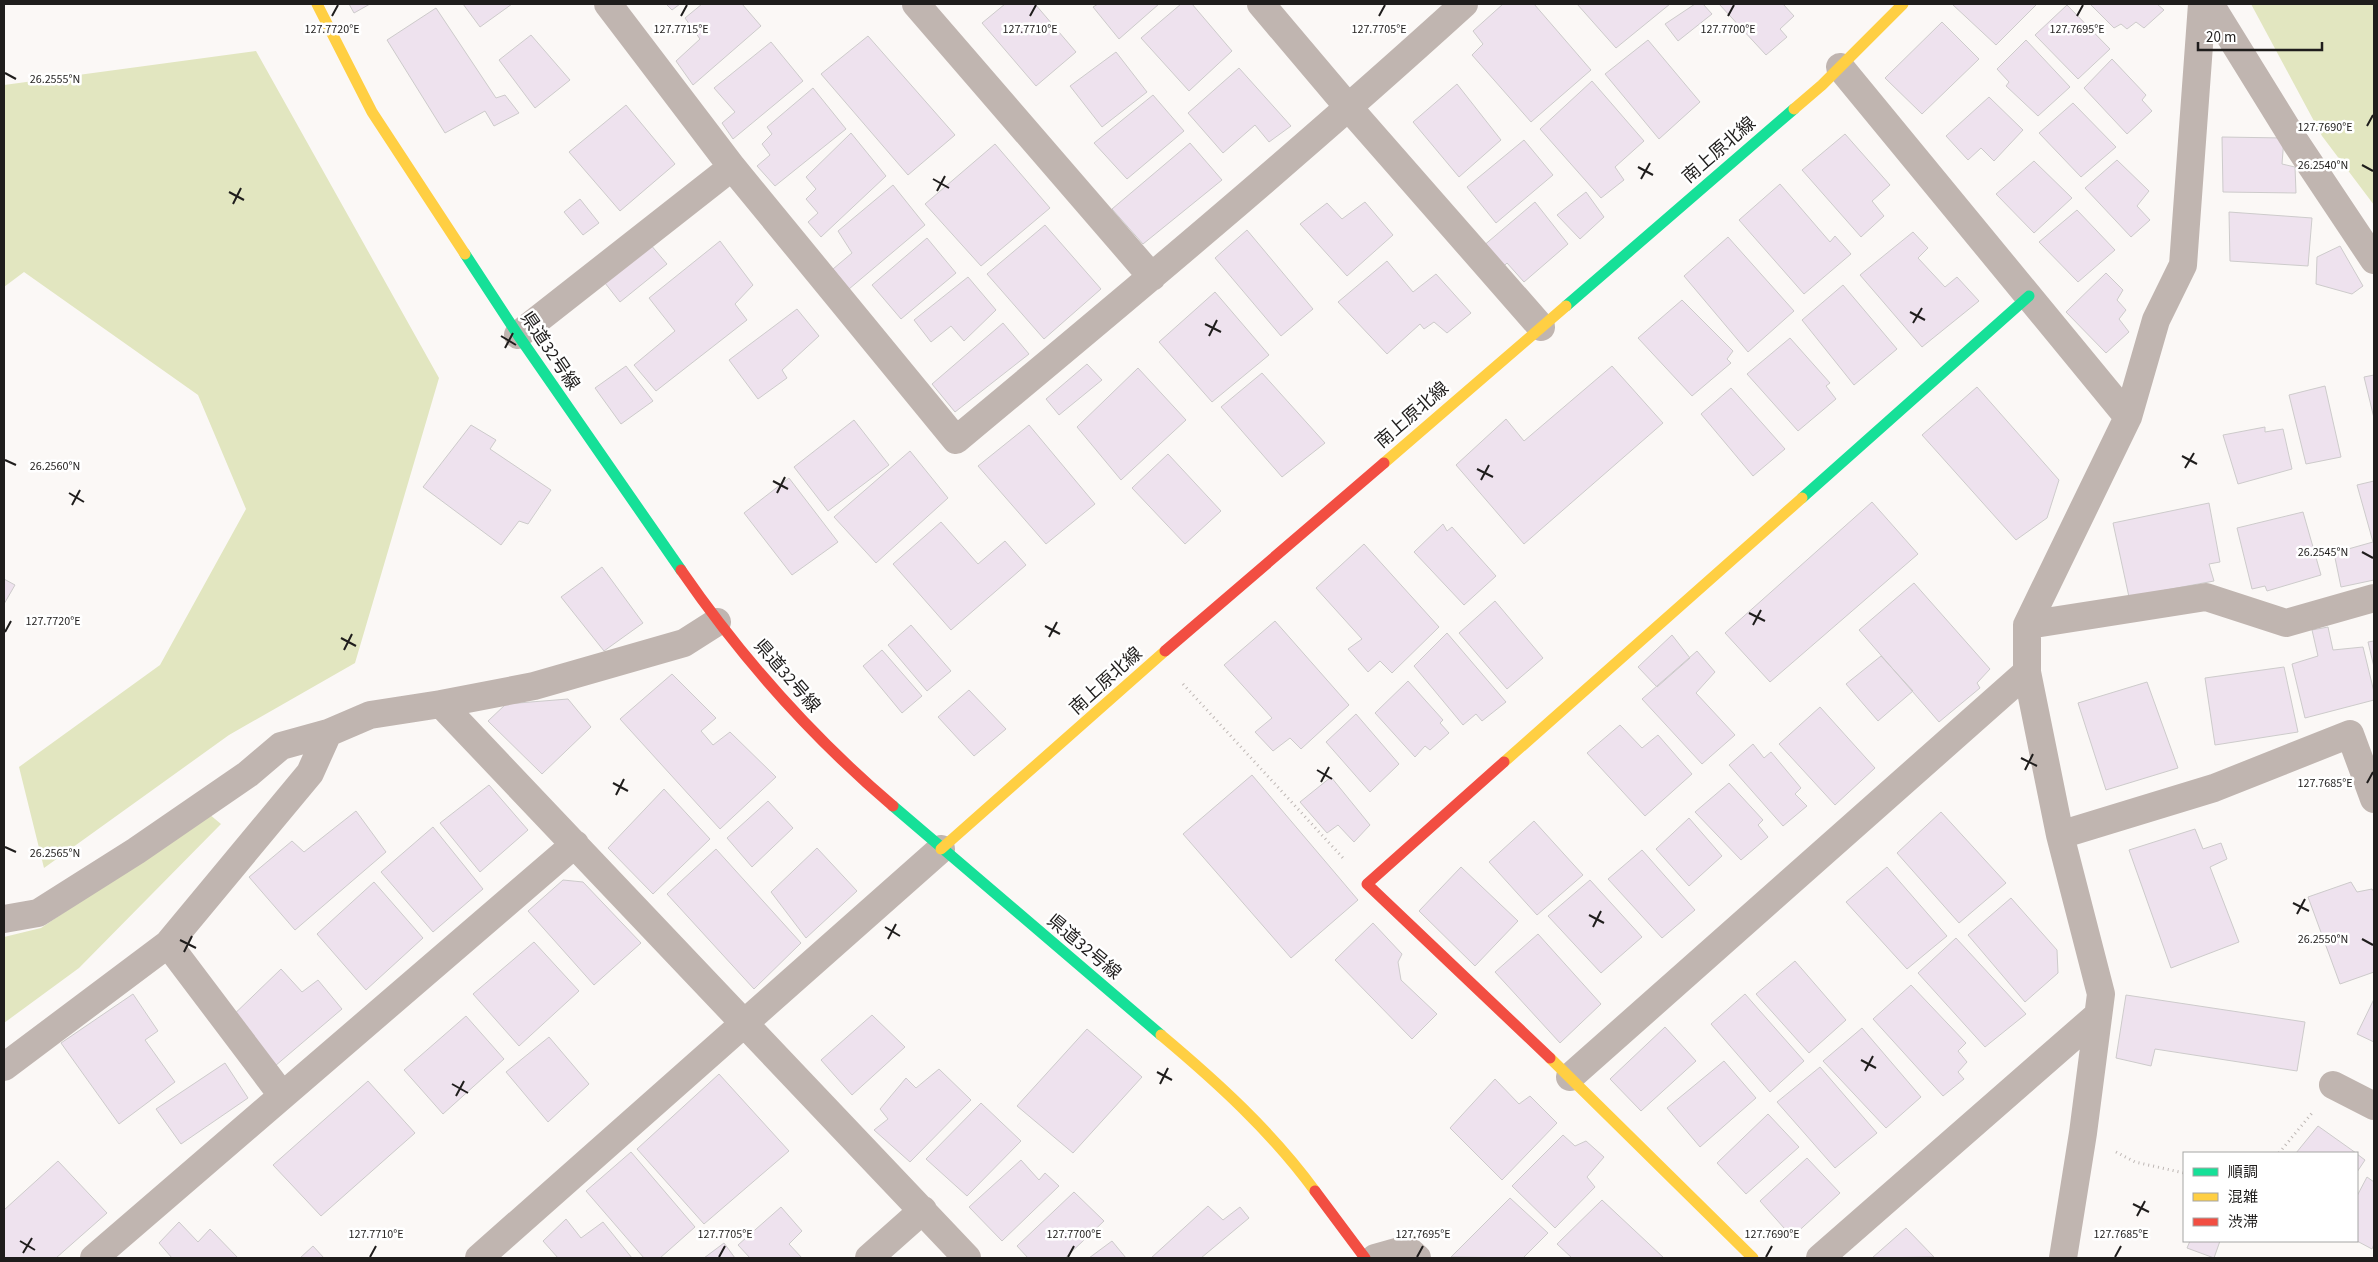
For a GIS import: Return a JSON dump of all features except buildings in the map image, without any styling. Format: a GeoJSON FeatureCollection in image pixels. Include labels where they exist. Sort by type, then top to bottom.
{"type":"FeatureCollection","features":[{"type":"Feature","properties":{"kind":"street","name":"県道32号線"},"geometry":{"type":"LineString","coordinates":[[316,4],[372,112],[518,335],[717,622],[802,721],[880,795],[940,849],[1192,1061],[1249,1114],[1300,1170],[1365,1258]]}},
{"type":"Feature","properties":{"kind":"street"},"geometry":{"type":"LineString","coordinates":[[608,4],[732,167],[956,440],[1152,277],[1349,108],[1464,4]]}},
{"type":"Feature","properties":{"kind":"street"},"geometry":{"type":"LineString","coordinates":[[916,4],[1152,277]]}},
{"type":"Feature","properties":{"kind":"street"},"geometry":{"type":"LineString","coordinates":[[1261,4],[1349,108],[1541,327]]}},
{"type":"Feature","properties":{"kind":"street","name":"南上原北線"},"geometry":{"type":"LineString","coordinates":[[940,849],[1840,67],[1903,4]]}},
{"type":"Feature","properties":{"kind":"street"},"geometry":{"type":"LineString","coordinates":[[2063,1258],[2083,1133],[2101,994],[2060,835],[2027,672],[2026,625],[2128,417],[2156,320],[2183,265],[2202,4]]}},
{"type":"Feature","properties":{"kind":"street"},"geometry":{"type":"LineString","coordinates":[[2210,4],[2296,143],[2374,260]]}},
{"type":"Feature","properties":{"kind":"street"},"geometry":{"type":"LineString","coordinates":[[1840,67],[2128,417]]}},
{"type":"Feature","properties":{"kind":"street"},"geometry":{"type":"LineString","coordinates":[[518,335],[732,167]]}},
{"type":"Feature","properties":{"kind":"street"},"geometry":{"type":"LineString","coordinates":[[1753,1258],[1570,1077],[1367,884],[2029,296]]}},
{"type":"Feature","properties":{"kind":"street"},"geometry":{"type":"LineString","coordinates":[[2026,625],[2206,597],[2286,623],[2374,598]]}},
{"type":"Feature","properties":{"kind":"street"},"geometry":{"type":"LineString","coordinates":[[4,919],[38,913],[136,851],[248,774],[281,746],[328,733],[370,715],[441,704],[534,686],[684,643],[717,622]]}},
{"type":"Feature","properties":{"kind":"street"},"geometry":{"type":"LineString","coordinates":[[1570,1077],[2027,672]]}},
{"type":"Feature","properties":{"kind":"street"},"geometry":{"type":"LineString","coordinates":[[441,704],[967,1258]]}},
{"type":"Feature","properties":{"kind":"street"},"geometry":{"type":"LineString","coordinates":[[4,1067],[168,944],[310,773],[328,733]]}},
{"type":"Feature","properties":{"kind":"street"},"geometry":{"type":"LineString","coordinates":[[2060,835],[2214,788],[2350,734],[2374,799]]}},
{"type":"Feature","properties":{"kind":"street"},"geometry":{"type":"LineString","coordinates":[[94,1258],[575,844]]}},
{"type":"Feature","properties":{"kind":"street"},"geometry":{"type":"LineString","coordinates":[[479,1258],[940,849]]}},
{"type":"Feature","properties":{"kind":"street"},"geometry":{"type":"LineString","coordinates":[[168,944],[282,1096]]}},
{"type":"Feature","properties":{"kind":"street"},"geometry":{"type":"LineString","coordinates":[[1820,1258],[2098,1015]]}},
{"type":"Feature","properties":{"kind":"street"},"geometry":{"type":"LineString","coordinates":[[2334,1085],[2374,1106]]}},
{"type":"Feature","properties":{"kind":"street"},"geometry":{"type":"LineString","coordinates":[[868,1258],[923,1210]]}},
{"type":"Feature","properties":{"kind":"street"},"geometry":{"type":"LineString","coordinates":[[1375,1258],[1407,1249],[1417,1258]]}},
{"type":"Feature","properties":{"kind":"path"},"geometry":{"type":"LineString","coordinates":[[1159,657],[1367,884]]}},
{"type":"Feature","properties":{"kind":"path"},"geometry":{"type":"LineString","coordinates":[[2280,1152],[2334,1085]]}},
{"type":"Feature","properties":{"kind":"path"},"geometry":{"type":"LineString","coordinates":[[2083,1133],[2135,1162],[2183,1173]]}},
{"type":"Feature","properties":{"kind":"green space"},"geometry":{"type":"Polygon","coordinates":[[[2251,4],[2374,4],[2374,205],[2322,136],[2251,4]]]}},
{"type":"Feature","properties":{"kind":"green space"},"geometry":{"type":"Polygon","coordinates":[[[256,51],[439,378],[355,663],[229,735],[44,868],[19,767],[160,665],[246,509],[198,395],[24,272],[4,287],[4,85],[256,51]]]}},
{"type":"Feature","properties":{"kind":"green space"},"geometry":{"type":"Polygon","coordinates":[[[209,814],[221,824],[79,968],[4,1023],[4,937],[41,928],[209,814]]]}},
{"type":"Feature","properties":{"kind":"traffic: fast"},"geometry":{"type":"LineString","coordinates":[[1566,306],[1794,109]]}},
{"type":"Feature","properties":{"kind":"traffic: fast"},"geometry":{"type":"LineString","coordinates":[[465,254],[518,335],[681,570]]}},
{"type":"Feature","properties":{"kind":"traffic: fast"},"geometry":{"type":"LineString","coordinates":[[1802,498],[2029,296]]}},
{"type":"Feature","properties":{"kind":"traffic: fast"},"geometry":{"type":"LineString","coordinates":[[893,806],[1161,1035]]}},
{"type":"Feature","properties":{"kind":"traffic: slow"},"geometry":{"type":"LineString","coordinates":[[317,4],[372,112],[465,254]]}},
{"type":"Feature","properties":{"kind":"traffic: slow"},"geometry":{"type":"LineString","coordinates":[[1794,109],[1822,85],[1903,4]]}},
{"type":"Feature","properties":{"kind":"traffic: slow"},"geometry":{"type":"LineString","coordinates":[[1384,463],[1566,306]]}},
{"type":"Feature","properties":{"kind":"traffic: slow"},"geometry":{"type":"LineString","coordinates":[[1504,762],[1802,498]]}},
{"type":"Feature","properties":{"kind":"traffic: slow"},"geometry":{"type":"LineString","coordinates":[[941,849],[1165,651]]}},
{"type":"Feature","properties":{"kind":"traffic: slow"},"geometry":{"type":"LineString","coordinates":[[1161,1035],[1243,1108],[1281,1148],[1315,1191]]}},
{"type":"Feature","properties":{"kind":"traffic: slow"},"geometry":{"type":"LineString","coordinates":[[1550,1058],[1753,1258]]}},
{"type":"Feature","properties":{"kind":"traffic: jam"},"geometry":{"type":"LineString","coordinates":[[1165,651],[1384,463]]}},
{"type":"Feature","properties":{"kind":"traffic: jam"},"geometry":{"type":"LineString","coordinates":[[681,570],[728,634],[779,695],[834,752],[893,806]]}},
{"type":"Feature","properties":{"kind":"traffic: jam"},"geometry":{"type":"LineString","coordinates":[[1504,762],[1367,884],[1550,1058]]}},
{"type":"Feature","properties":{"kind":"traffic: jam"},"geometry":{"type":"LineString","coordinates":[[1315,1191],[1365,1258]]}}]}
